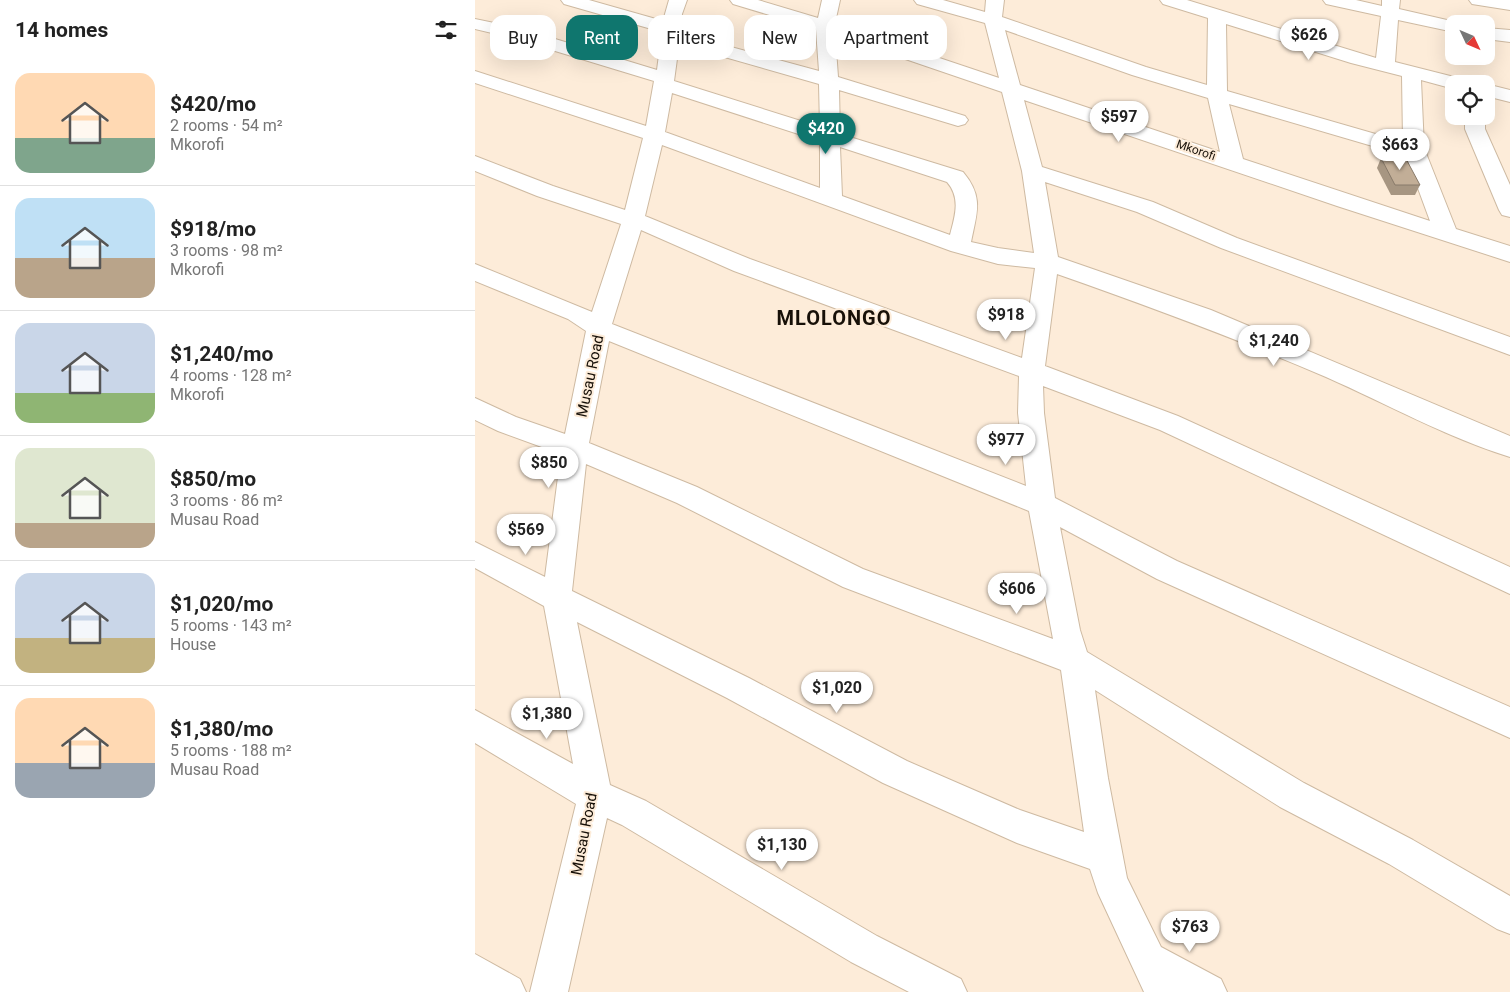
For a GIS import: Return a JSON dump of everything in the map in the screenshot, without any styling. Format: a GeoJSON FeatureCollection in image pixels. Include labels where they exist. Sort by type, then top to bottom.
{"type":"FeatureCollection","features":[{"type":"Feature","properties":{"kind":"street"},"geometry":{"type":"LineString","coordinates":[[570,0],[648,25]]}},
{"type":"Feature","properties":{"kind":"street","name":"Musau Road"},"geometry":{"type":"LineString","coordinates":[[674,15],[677,0]]}},
{"type":"Feature","properties":{"kind":"street","name":"Mkorofi"},"geometry":{"type":"LineString","coordinates":[[739,0],[825,26],[1510,254]]}},
{"type":"Feature","properties":{"kind":"street"},"geometry":{"type":"LineString","coordinates":[[831,0],[825,26],[831,137],[831,199]]}},
{"type":"Feature","properties":{"kind":"street"},"geometry":{"type":"LineString","coordinates":[[923,0],[994,10],[1139,71],[1376,141],[1414,148]]}},
{"type":"Feature","properties":{"kind":"street"},"geometry":{"type":"LineString","coordinates":[[1169,0],[1385,66],[1445,80]]}},
{"type":"Feature","properties":{"kind":"street"},"geometry":{"type":"LineString","coordinates":[[1331,0],[1390,7],[1445,23]]}},
{"type":"Feature","properties":{"kind":"street"},"geometry":{"type":"LineString","coordinates":[[1477,0],[1510,5]]}},
{"type":"Feature","properties":{"kind":"street"},"geometry":{"type":"LineString","coordinates":[[1385,66],[1390,7]]}},
{"type":"Feature","properties":{"kind":"street"},"geometry":{"type":"LineString","coordinates":[[994,10],[1010,88],[1033,171],[1047,262],[1031,371],[1031,413],[1042,504],[1065,630],[1075,661],[1091,778],[1111,881],[1155,976],[1208,992]]}},
{"type":"Feature","properties":{"kind":"street"},"geometry":{"type":"LineString","coordinates":[[1217,15],[1217,94],[1233,163]]}},
{"type":"Feature","properties":{"kind":"street"},"geometry":{"type":"LineString","coordinates":[[475,24],[513,32],[955,177],[965,186],[968,201],[959,246]]}},
{"type":"Feature","properties":{"kind":"street"},"geometry":{"type":"LineString","coordinates":[[1495,34],[1510,36]]}},
{"type":"Feature","properties":{"kind":"street"},"geometry":{"type":"LineString","coordinates":[[734,51],[958,120]]}},
{"type":"Feature","properties":{"kind":"street","name":"Musau Road"},"geometry":{"type":"LineString","coordinates":[[549,992],[595,796],[557,598],[575,448],[599,328],[633,220],[654,136],[666,60]]}},
{"type":"Feature","properties":{"kind":"street"},"geometry":{"type":"LineString","coordinates":[[1411,72],[1414,148],[1446,233]]}},
{"type":"Feature","properties":{"kind":"street"},"geometry":{"type":"LineString","coordinates":[[475,77],[654,136],[959,246],[998,256],[1047,262],[1203,316],[1335,371],[1461,428],[1510,447]]}},
{"type":"Feature","properties":{"kind":"street"},"geometry":{"type":"LineString","coordinates":[[1495,92],[1510,96]]}},
{"type":"Feature","properties":{"kind":"street"},"geometry":{"type":"LineString","coordinates":[[1475,125],[1475,130],[1510,210]]}},
{"type":"Feature","properties":{"kind":"street"},"geometry":{"type":"LineString","coordinates":[[475,163],[545,191],[633,220],[871,314],[1169,423],[1510,581]]}},
{"type":"Feature","properties":{"kind":"street"},"geometry":{"type":"LineString","coordinates":[[1033,171],[1145,207],[1229,243],[1510,346]]}},
{"type":"Feature","properties":{"kind":"street"},"geometry":{"type":"LineString","coordinates":[[475,272],[576,313],[599,328],[1042,504],[1167,570],[1510,723]]}},
{"type":"Feature","properties":{"kind":"street"},"geometry":{"type":"LineString","coordinates":[[475,408],[507,424],[575,448],[687,495],[853,578],[1075,661],[1292,795],[1401,852],[1510,916]]}},
{"type":"Feature","properties":{"kind":"street"},"geometry":{"type":"LineString","coordinates":[[475,554],[557,598],[738,688],[895,772],[1017,826],[1106,857]]}},
{"type":"Feature","properties":{"kind":"street"},"geometry":{"type":"LineString","coordinates":[[475,725],[595,796],[634,812],[864,949],[947,992]]}},
{"type":"Feature","properties":{"kind":"street"},"geometry":{"type":"LineString","coordinates":[[475,972],[507,992]]}},
{"type":"Feature","properties":{"kind":"building"},"geometry":{"type":"Polygon","coordinates":[[[1405,157],[1420,185],[1395,185],[1381,158],[1405,157]]]}},
{"type":"Feature","properties":{"kind":"district","name":"MLOLONGO"},"geometry":{"type":"Point","coordinates":[834,318]}}]}
